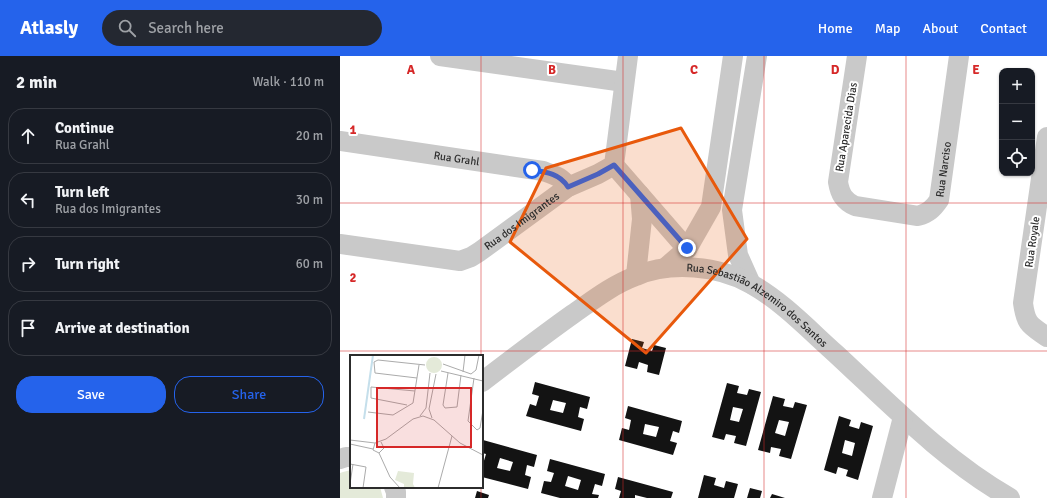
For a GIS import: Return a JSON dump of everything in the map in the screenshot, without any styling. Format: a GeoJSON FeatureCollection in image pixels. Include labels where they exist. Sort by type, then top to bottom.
{"type":"FeatureCollection","features":[{"type":"Feature","properties":{"kind":"street"},"geometry":{"type":"LineString","coordinates":[[440,56],[624,82]]}},
{"type":"Feature","properties":{"kind":"street"},"geometry":{"type":"LineString","coordinates":[[628,56],[614,165],[687,248]]}},
{"type":"Feature","properties":{"kind":"street"},"geometry":{"type":"LineString","coordinates":[[665,268],[687,248],[711,207],[733,56]]}},
{"type":"Feature","properties":{"kind":"street"},"geometry":{"type":"LineString","coordinates":[[751,284],[738,255],[732,210],[757,56]]}},
{"type":"Feature","properties":{"kind":"street","name":"Rua Aparecida Dias"},"geometry":{"type":"LineString","coordinates":[[842,197],[838,182],[857,56]]}},
{"type":"Feature","properties":{"kind":"street","name":"Rua Narciso"},"geometry":{"type":"LineString","coordinates":[[842,197],[855,206],[918,216],[934,208],[939,200],[959,56]]}},
{"type":"Feature","properties":{"kind":"street","name":"Rua Royale"},"geometry":{"type":"LineString","coordinates":[[1047,137],[1023,303],[1025,314],[1030,325],[1047,338]]}},
{"type":"Feature","properties":{"kind":"street","name":"Rua Grahl"},"geometry":{"type":"LineString","coordinates":[[340,141],[543,171],[564,181],[568,187]]}},
{"type":"Feature","properties":{"kind":"street","name":"Rua dos Imigrantes"},"geometry":{"type":"LineString","coordinates":[[340,244],[460,261],[471,257],[568,187],[598,174],[614,165]]}},
{"type":"Feature","properties":{"kind":"street"},"geometry":{"type":"LineString","coordinates":[[636,275],[642,219],[640,195]]}},
{"type":"Feature","properties":{"kind":"street","name":"Rua Sebastião Alzemiro dos Santos"},"geometry":{"type":"LineString","coordinates":[[483,381],[609,288],[636,275],[665,268],[686,267],[712,270],[751,284],[767,294],[792,314],[926,438],[963,467],[1010,498]]}},
{"type":"Feature","properties":{"kind":"street"},"geometry":{"type":"LineString","coordinates":[[882,498],[903,417]]}},
{"type":"Feature","properties":{"kind":"street"},"geometry":{"type":"LineString","coordinates":[[340,459],[350,457]]}},
{"type":"Feature","properties":{"kind":"street"},"geometry":{"type":"LineString","coordinates":[[394,488],[396,498]]}},
{"type":"Feature","properties":{"kind":"highlighted area"},"geometry":{"type":"Polygon","coordinates":[[[681,128],[747,239],[646,353],[510,242],[546,168],[681,128]]]}},
{"type":"Feature","properties":{"kind":"green space"},"geometry":{"type":"Polygon","coordinates":[[[350,470],[350,488],[380,488],[383,498],[340,498],[340,473],[350,470]]]}},
{"type":"Feature","properties":{"kind":"building"},"geometry":{"type":"Polygon","coordinates":[[[632,339],[644,342],[642,348],[652,351],[654,345],[666,348],[659,375],[647,372],[648,365],[639,362],[637,369],[625,366],[632,339]]]}},
{"type":"Feature","properties":{"kind":"building"},"geometry":{"type":"Polygon","coordinates":[[[535,382],[590,397],[587,409],[580,407],[578,417],[584,419],[581,431],[526,416],[530,404],[536,406],[539,396],[532,394],[535,382]],[[553,400],[550,410],[563,413],[566,403],[553,400]]]}},
{"type":"Feature","properties":{"kind":"building"},"geometry":{"type":"Polygon","coordinates":[[[727,383],[739,386],[737,393],[747,395],[749,389],[761,392],[746,446],[734,443],[736,436],[726,434],[724,440],[712,437],[727,383]],[[733,407],[730,420],[739,422],[743,409],[733,407]]]}},
{"type":"Feature","properties":{"kind":"building"},"geometry":{"type":"Polygon","coordinates":[[[773,396],[785,399],[783,406],[793,408],[795,402],[807,405],[791,459],[779,456],[781,449],[771,447],[770,453],[758,450],[773,396]],[[779,420],[775,433],[785,436],[789,422],[779,420]]]}},
{"type":"Feature","properties":{"kind":"building"},"geometry":{"type":"Polygon","coordinates":[[[628,406],[682,421],[679,433],[673,431],[670,441],[677,443],[673,455],[619,440],[622,428],[629,430],[631,420],[625,418],[628,406]],[[645,424],[643,434],[656,437],[659,427],[645,424]]]}},
{"type":"Feature","properties":{"kind":"building"},"geometry":{"type":"Polygon","coordinates":[[[839,416],[851,420],[849,426],[859,429],[861,422],[873,426],[858,480],[846,476],[848,470],[838,467],[836,474],[824,470],[839,416]],[[845,440],[842,453],[852,456],[855,443],[845,440]]]}},
{"type":"Feature","properties":{"kind":"building"},"geometry":{"type":"Polygon","coordinates":[[[483,440],[537,455],[534,467],[527,465],[525,475],[531,477],[528,489],[483,477],[483,464],[486,454],[483,453],[483,440]],[[500,458],[497,468],[510,471],[513,462],[500,458]]]}},
{"type":"Feature","properties":{"kind":"building"},"geometry":{"type":"Polygon","coordinates":[[[550,459],[605,474],[602,486],[595,484],[592,494],[599,495],[598,498],[560,498],[541,493],[544,481],[551,482],[554,473],[547,471],[550,459]],[[568,476],[565,486],[578,490],[581,480],[568,476]]]}},
{"type":"Feature","properties":{"kind":"building"},"geometry":{"type":"Polygon","coordinates":[[[704,475],[716,478],[714,485],[724,488],[726,481],[738,484],[734,498],[698,498],[704,475]]]}},
{"type":"Feature","properties":{"kind":"building"},"geometry":{"type":"Polygon","coordinates":[[[618,477],[673,492],[671,498],[647,498],[635,495],[635,498],[619,498],[621,491],[615,489],[618,477]]]}},
{"type":"Feature","properties":{"kind":"building"},"geometry":{"type":"Polygon","coordinates":[[[750,488],[762,491],[760,498],[747,498],[750,488]]]}},
{"type":"Feature","properties":{"kind":"building"},"geometry":{"type":"Polygon","coordinates":[[[477,491],[489,495],[488,498],[475,498],[477,491]]]}},
{"type":"Feature","properties":{"kind":"building"},"geometry":{"type":"Polygon","coordinates":[[[772,494],[785,498],[770,498],[772,494]]]}},
{"type":"Feature","properties":{"kind":"route"},"geometry":{"type":"LineString","coordinates":[[532,170],[543,171],[554,175],[564,181],[568,187],[598,174],[614,165],[687,248]]}}]}
